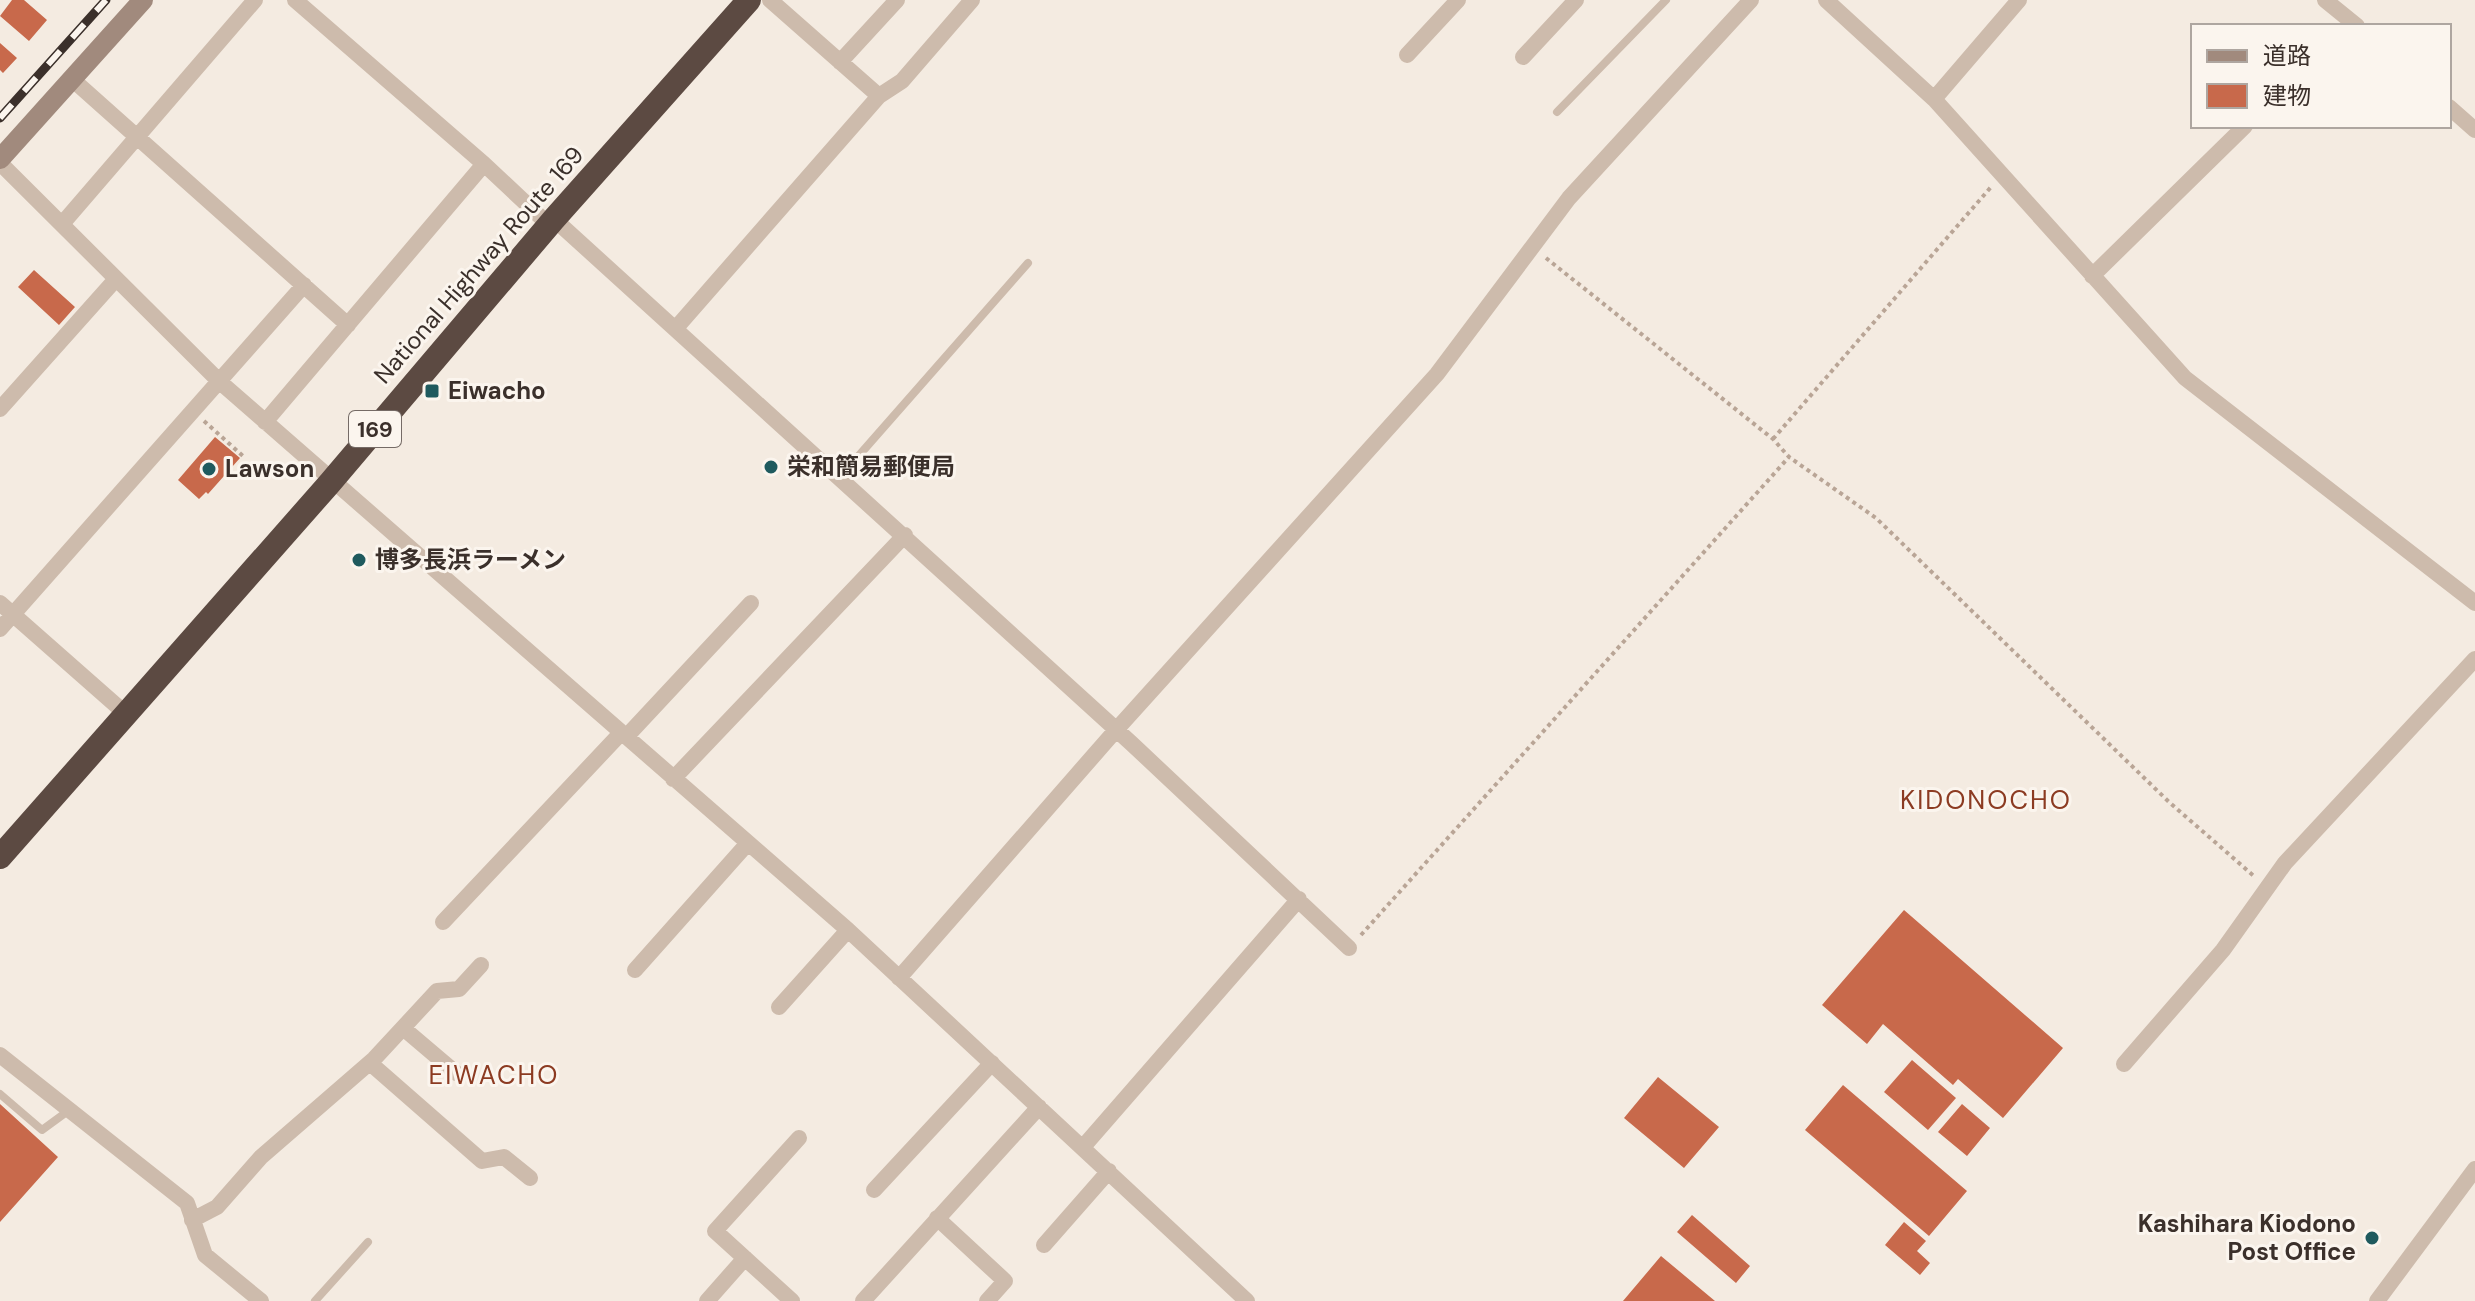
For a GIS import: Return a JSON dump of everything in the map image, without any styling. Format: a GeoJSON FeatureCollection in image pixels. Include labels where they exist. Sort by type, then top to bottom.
{"type":"FeatureCollection","features":[{"type":"Feature","properties":{"kind":"highway","name":"National Highway Route 169"},"geometry":{"type":"LineString","coordinates":[[0,857],[331,481],[551,222],[749,0]]}},
{"type":"Feature","properties":{"kind":"street"},"geometry":{"type":"LineString","coordinates":[[143,0],[1,165],[220,382],[848,930],[1247,1301]]}},
{"type":"Feature","properties":{"kind":"street"},"geometry":{"type":"LineString","coordinates":[[62,224],[255,0]]}},
{"type":"Feature","properties":{"kind":"street"},"geometry":{"type":"LineString","coordinates":[[295,0],[676,328],[905,535],[1349,948]]}},
{"type":"Feature","properties":{"kind":"street"},"geometry":{"type":"LineString","coordinates":[[770,0],[879,96]]}},
{"type":"Feature","properties":{"kind":"street"},"geometry":{"type":"LineString","coordinates":[[840,62],[897,0]]}},
{"type":"Feature","properties":{"kind":"street"},"geometry":{"type":"LineString","coordinates":[[676,328],[879,96],[902,81],[972,0]]}},
{"type":"Feature","properties":{"kind":"street"},"geometry":{"type":"LineString","coordinates":[[1407,55],[1458,0]]}},
{"type":"Feature","properties":{"kind":"street"},"geometry":{"type":"LineString","coordinates":[[1523,57],[1576,0]]}},
{"type":"Feature","properties":{"kind":"street"},"geometry":{"type":"LineString","coordinates":[[899,978],[1116,730],[1437,374],[1569,198],[1751,0]]}},
{"type":"Feature","properties":{"kind":"street"},"geometry":{"type":"LineString","coordinates":[[1826,0],[1934,99],[2185,378],[2475,603]]}},
{"type":"Feature","properties":{"kind":"street"},"geometry":{"type":"LineString","coordinates":[[1934,99],[2019,0]]}},
{"type":"Feature","properties":{"kind":"street"},"geometry":{"type":"LineString","coordinates":[[2325,0],[2351,24]]}},
{"type":"Feature","properties":{"kind":"street"},"geometry":{"type":"LineString","coordinates":[[72,79],[348,325]]}},
{"type":"Feature","properties":{"kind":"street"},"geometry":{"type":"LineString","coordinates":[[2451,109],[2475,130]]}},
{"type":"Feature","properties":{"kind":"street"},"geometry":{"type":"LineString","coordinates":[[2092,276],[2243,128]]}},
{"type":"Feature","properties":{"kind":"street"},"geometry":{"type":"LineString","coordinates":[[265,422],[484,164]]}},
{"type":"Feature","properties":{"kind":"street"},"geometry":{"type":"LineString","coordinates":[[0,409],[116,279]]}},
{"type":"Feature","properties":{"kind":"street"},"geometry":{"type":"LineString","coordinates":[[0,629],[304,285]]}},
{"type":"Feature","properties":{"kind":"street"},"geometry":{"type":"LineString","coordinates":[[673,779],[905,535]]}},
{"type":"Feature","properties":{"kind":"street"},"geometry":{"type":"LineString","coordinates":[[0,603],[126,714]]}},
{"type":"Feature","properties":{"kind":"street"},"geometry":{"type":"LineString","coordinates":[[443,922],[751,603]]}},
{"type":"Feature","properties":{"kind":"street"},"geometry":{"type":"LineString","coordinates":[[2124,1064],[2223,950],[2266,887],[2475,659]]}},
{"type":"Feature","properties":{"kind":"street"},"geometry":{"type":"LineString","coordinates":[[635,970],[748,843]]}},
{"type":"Feature","properties":{"kind":"street"},"geometry":{"type":"LineString","coordinates":[[1083,1147],[1299,899]]}},
{"type":"Feature","properties":{"kind":"street"},"geometry":{"type":"LineString","coordinates":[[779,1007],[848,930]]}},
{"type":"Feature","properties":{"kind":"street"},"geometry":{"type":"LineString","coordinates":[[192,1220],[217,1207],[261,1157],[370,1063],[437,991],[459,989],[481,965]]}},
{"type":"Feature","properties":{"kind":"street"},"geometry":{"type":"LineString","coordinates":[[403,1028],[456,1073]]}},
{"type":"Feature","properties":{"kind":"street"},"geometry":{"type":"LineString","coordinates":[[0,1055],[187,1203],[205,1255],[261,1301]]}},
{"type":"Feature","properties":{"kind":"street"},"geometry":{"type":"LineString","coordinates":[[370,1063],[482,1161],[504,1157],[530,1178]]}},
{"type":"Feature","properties":{"kind":"street"},"geometry":{"type":"LineString","coordinates":[[874,1190],[992,1063]]}},
{"type":"Feature","properties":{"kind":"street"},"geometry":{"type":"LineString","coordinates":[[863,1301],[1039,1107]]}},
{"type":"Feature","properties":{"kind":"street"},"geometry":{"type":"LineString","coordinates":[[792,1301],[715,1231],[799,1138]]}},
{"type":"Feature","properties":{"kind":"street"},"geometry":{"type":"LineString","coordinates":[[2377,1301],[2475,1169]]}},
{"type":"Feature","properties":{"kind":"street"},"geometry":{"type":"LineString","coordinates":[[1044,1245],[1109,1171]]}},
{"type":"Feature","properties":{"kind":"street"},"geometry":{"type":"LineString","coordinates":[[937,1218],[1005,1281],[987,1301]]}},
{"type":"Feature","properties":{"kind":"street"},"geometry":{"type":"LineString","coordinates":[[707,1301],[745,1258]]}},
{"type":"Feature","properties":{"kind":"lane"},"geometry":{"type":"LineString","coordinates":[[1557,112],[1666,0]]}},
{"type":"Feature","properties":{"kind":"lane"},"geometry":{"type":"LineString","coordinates":[[840,477],[1028,263]]}},
{"type":"Feature","properties":{"kind":"lane"},"geometry":{"type":"LineString","coordinates":[[0,1094],[42,1130],[68,1111]]}},
{"type":"Feature","properties":{"kind":"lane"},"geometry":{"type":"LineString","coordinates":[[315,1301],[368,1242]]}},
{"type":"Feature","properties":{"kind":"path"},"geometry":{"type":"LineString","coordinates":[[1773,439],[2001,176]]}},
{"type":"Feature","properties":{"kind":"path"},"geometry":{"type":"LineString","coordinates":[[1532,246],[1773,439],[1789,457],[1876,518],[2169,802],[2266,887]]}},
{"type":"Feature","properties":{"kind":"path"},"geometry":{"type":"LineString","coordinates":[[216,432],[244,457]]}},
{"type":"Feature","properties":{"kind":"path"},"geometry":{"type":"LineString","coordinates":[[1349,948],[1572,704],[1789,457]]}},
{"type":"Feature","properties":{"kind":"building"},"geometry":{"type":"Polygon","coordinates":[[[12,0],[24,0],[47,20],[29,41],[0,16],[12,0]]]}},
{"type":"Feature","properties":{"kind":"building"},"geometry":{"type":"Polygon","coordinates":[[[0,43],[17,58],[3,73],[0,70],[0,43]]]}},
{"type":"Feature","properties":{"kind":"building"},"geometry":{"type":"Polygon","coordinates":[[[34,270],[75,307],[59,325],[18,287],[34,270]]]}},
{"type":"Feature","properties":{"kind":"building","name":"Lawson"},"geometry":{"type":"Polygon","coordinates":[[[215,437],[240,458],[208,494],[206,492],[199,499],[178,480],[215,437]]]}},
{"type":"Feature","properties":{"kind":"building"},"geometry":{"type":"Polygon","coordinates":[[[1904,910],[2063,1048],[2003,1118],[1958,1079],[1953,1085],[1883,1024],[1867,1044],[1822,1005],[1904,910]]]}},
{"type":"Feature","properties":{"kind":"building"},"geometry":{"type":"Polygon","coordinates":[[[1912,1060],[1956,1098],[1928,1130],[1884,1092],[1912,1060]]]}},
{"type":"Feature","properties":{"kind":"building"},"geometry":{"type":"Polygon","coordinates":[[[1658,1077],[1719,1127],[1684,1168],[1624,1118],[1658,1077]]]}},
{"type":"Feature","properties":{"kind":"building"},"geometry":{"type":"Polygon","coordinates":[[[1843,1085],[1967,1191],[1929,1236],[1805,1130],[1843,1085]]]}},
{"type":"Feature","properties":{"kind":"building"},"geometry":{"type":"Polygon","coordinates":[[[0,1104],[58,1157],[0,1222],[0,1104]]]}},
{"type":"Feature","properties":{"kind":"building"},"geometry":{"type":"Polygon","coordinates":[[[1962,1104],[1990,1128],[1967,1156],[1938,1132],[1962,1104]]]}},
{"type":"Feature","properties":{"kind":"building"},"geometry":{"type":"Polygon","coordinates":[[[1692,1215],[1750,1266],[1736,1283],[1677,1232],[1692,1215]]]}},
{"type":"Feature","properties":{"kind":"building"},"geometry":{"type":"Polygon","coordinates":[[[1904,1222],[1926,1241],[1917,1251],[1930,1263],[1920,1275],[1885,1245],[1904,1222]]]}},
{"type":"Feature","properties":{"kind":"building"},"geometry":{"type":"Polygon","coordinates":[[[1661,1256],[1715,1301],[1623,1301],[1661,1256]]]}},
{"type":"Feature","properties":{"kind":"railway"},"geometry":{"type":"LineString","coordinates":[[0,118],[106,0]]}},
{"type":"Feature","properties":{"kind":"place","name":"Eiwacho"},"geometry":{"type":"Point","coordinates":[432,391]}},
{"type":"Feature","properties":{"kind":"place","name":"栄和簡易郵便局"},"geometry":{"type":"Point","coordinates":[771,467]}},
{"type":"Feature","properties":{"kind":"place","name":"Lawson"},"geometry":{"type":"Point","coordinates":[209,469]}},
{"type":"Feature","properties":{"kind":"place","name":"博多長浜ラーメン"},"geometry":{"type":"Point","coordinates":[359,560]}},
{"type":"Feature","properties":{"kind":"place","name":"Kashihara Kiodono Post Office"},"geometry":{"type":"Point","coordinates":[2372,1238]}},
{"type":"Feature","properties":{"kind":"district","name":"KIDONOCHO"},"geometry":{"type":"Point","coordinates":[1986,800]}},
{"type":"Feature","properties":{"kind":"district","name":"EIWACHO"},"geometry":{"type":"Point","coordinates":[494,1075]}}]}
